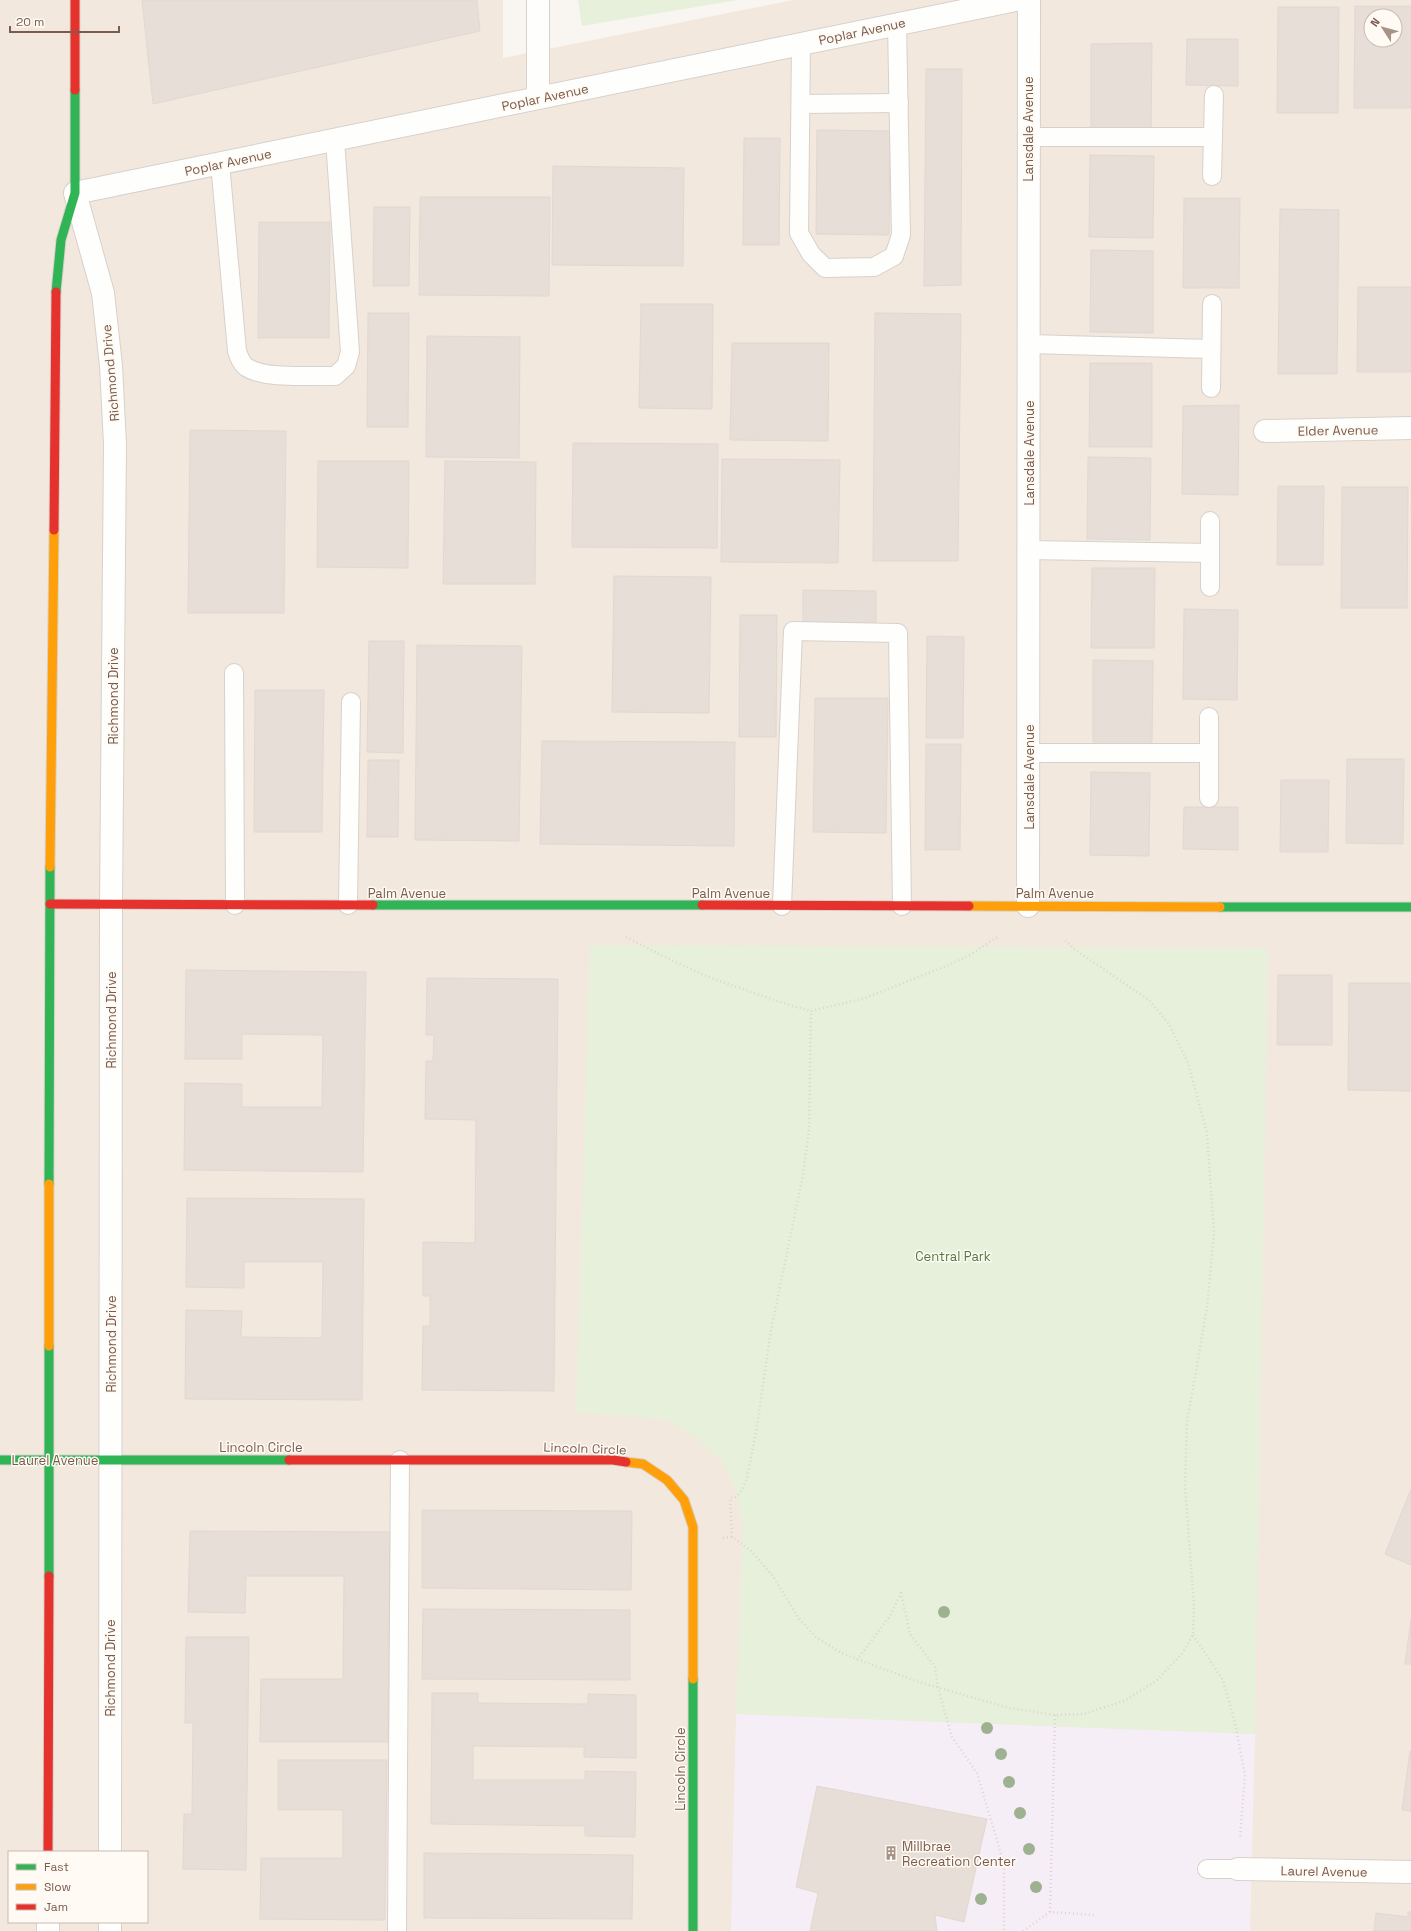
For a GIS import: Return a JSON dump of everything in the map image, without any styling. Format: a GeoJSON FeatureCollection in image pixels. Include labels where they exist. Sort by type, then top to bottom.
{"type":"FeatureCollection","features":[{"type":"Feature","properties":{"kind":"street","name":"Richmond Drive"},"geometry":{"type":"LineString","coordinates":[[48,1851],[50,904],[56,278],[62,240],[75,193],[75,0]]}},
{"type":"Feature","properties":{"kind":"street"},"geometry":{"type":"LineString","coordinates":[[538,0],[538,98]]}},
{"type":"Feature","properties":{"kind":"street","name":"Poplar Avenue"},"geometry":{"type":"LineString","coordinates":[[75,193],[898,24],[992,2],[1016,0]]}},
{"type":"Feature","properties":{"kind":"street","name":"Lansdale Avenue"},"geometry":{"type":"LineString","coordinates":[[1028,906],[1029,0]]}},
{"type":"Feature","properties":{"kind":"street","name":"Richmond Drive"},"geometry":{"type":"LineString","coordinates":[[75,193],[103,293],[111,366],[115,444],[111,905],[110,1851]]}},
{"type":"Feature","properties":{"kind":"street","name":"Elder Avenue"},"geometry":{"type":"LineString","coordinates":[[1265,431],[1411,428]]}},
{"type":"Feature","properties":{"kind":"street","name":"Palm Avenue"},"geometry":{"type":"LineString","coordinates":[[50,904],[1411,907]]}},
{"type":"Feature","properties":{"kind":"street","name":"Laurel Avenue"},"geometry":{"type":"LineString","coordinates":[[0,1460],[110,1460]]}},
{"type":"Feature","properties":{"kind":"street","name":"Lincoln Circle"},"geometry":{"type":"LineString","coordinates":[[110,1460],[613,1460],[643,1464],[667,1480],[684,1500],[694,1527],[693,1931]]}},
{"type":"Feature","properties":{"kind":"street","name":"Laurel Avenue"},"geometry":{"type":"LineString","coordinates":[[1238,1868],[1411,1872]]}},
{"type":"Feature","properties":{"kind":"lane"},"geometry":{"type":"LineString","coordinates":[[801,44],[799,233],[811,254],[825,268],[874,267],[894,256],[901,235],[898,24]]}},
{"type":"Feature","properties":{"kind":"lane"},"geometry":{"type":"LineString","coordinates":[[1212,176],[1214,95]]}},
{"type":"Feature","properties":{"kind":"lane"},"geometry":{"type":"LineString","coordinates":[[801,104],[899,103]]}},
{"type":"Feature","properties":{"kind":"lane"},"geometry":{"type":"LineString","coordinates":[[1028,137],[1213,137]]}},
{"type":"Feature","properties":{"kind":"lane"},"geometry":{"type":"LineString","coordinates":[[220,163],[237,351],[240,359],[246,367],[266,374],[335,376],[346,366],[350,352],[335,140]]}},
{"type":"Feature","properties":{"kind":"lane"},"geometry":{"type":"LineString","coordinates":[[1211,388],[1212,304]]}},
{"type":"Feature","properties":{"kind":"lane"},"geometry":{"type":"LineString","coordinates":[[1029,344],[1211,349]]}},
{"type":"Feature","properties":{"kind":"lane"},"geometry":{"type":"LineString","coordinates":[[1210,521],[1210,587]]}},
{"type":"Feature","properties":{"kind":"lane"},"geometry":{"type":"LineString","coordinates":[[1029,550],[1210,553]]}},
{"type":"Feature","properties":{"kind":"lane"},"geometry":{"type":"LineString","coordinates":[[782,906],[793,632],[898,633],[902,906]]}},
{"type":"Feature","properties":{"kind":"lane"},"geometry":{"type":"LineString","coordinates":[[234,672],[235,905]]}},
{"type":"Feature","properties":{"kind":"lane"},"geometry":{"type":"LineString","coordinates":[[348,905],[352,702]]}},
{"type":"Feature","properties":{"kind":"lane"},"geometry":{"type":"LineString","coordinates":[[1209,717],[1209,798]]}},
{"type":"Feature","properties":{"kind":"lane"},"geometry":{"type":"LineString","coordinates":[[1029,753],[1209,753]]}},
{"type":"Feature","properties":{"kind":"lane"},"geometry":{"type":"LineString","coordinates":[[397,1931],[400,1460]]}},
{"type":"Feature","properties":{"kind":"lane"},"geometry":{"type":"LineString","coordinates":[[1207,1869],[1238,1868]]}},
{"type":"Feature","properties":{"kind":"path"},"geometry":{"type":"LineString","coordinates":[[623,935],[665,957],[711,978],[811,1011],[865,998],[949,965],[970,955],[997,936],[1028,906],[1074,948],[1148,1000],[1169,1024],[1188,1063],[1207,1133],[1214,1233],[1207,1308],[1187,1422],[1185,1486],[1194,1606],[1193,1635],[1181,1655],[1156,1681],[1124,1701],[1083,1714],[1055,1715],[1009,1708],[938,1688],[857,1660],[841,1653],[816,1637],[800,1620],[772,1575],[751,1551],[732,1536],[730,1498],[736,1497],[742,1490],[747,1478],[757,1426],[771,1330],[803,1175],[809,1130],[811,1011]]}},
{"type":"Feature","properties":{"kind":"path"},"geometry":{"type":"LineString","coordinates":[[693,1545],[732,1536]]}},
{"type":"Feature","properties":{"kind":"path"},"geometry":{"type":"LineString","coordinates":[[857,1660],[890,1616],[901,1592],[910,1634],[935,1667],[938,1688],[952,1737],[977,1772],[1004,1864],[1004,1931]]}},
{"type":"Feature","properties":{"kind":"path"},"geometry":{"type":"LineString","coordinates":[[1193,1635],[1223,1680],[1235,1723],[1245,1775],[1238,1868]]}},
{"type":"Feature","properties":{"kind":"path"},"geometry":{"type":"LineString","coordinates":[[1050,1912],[1055,1715]]}},
{"type":"Feature","properties":{"kind":"path"},"geometry":{"type":"LineString","coordinates":[[1024,1931],[1050,1912],[1094,1915]]}},
{"type":"Feature","properties":{"kind":"shaded area"},"geometry":{"type":"Polygon","coordinates":[[[0,0],[503,0],[503,58],[793,0],[1411,0],[1411,1931],[0,1931],[0,0]]]}},
{"type":"Feature","properties":{"kind":"shaded area"},"geometry":{"type":"Polygon","coordinates":[[[736,1714],[1255,1734],[1250,1931],[731,1931],[736,1714]]]}},
{"type":"Feature","properties":{"kind":"green space"},"geometry":{"type":"Polygon","coordinates":[[[578,0],[738,0],[582,26],[578,0]]]}},
{"type":"Feature","properties":{"kind":"green space","name":"Central Park"},"geometry":{"type":"Polygon","coordinates":[[[590,945],[1268,948],[1255,1734],[736,1714],[743,1525],[736,1491],[724,1464],[696,1437],[667,1420],[576,1412],[590,945]]]}},
{"type":"Feature","properties":{"kind":"building"},"geometry":{"type":"Polygon","coordinates":[[[142,0],[477,0],[480,31],[153,104],[142,0]]]}},
{"type":"Feature","properties":{"kind":"building"},"geometry":{"type":"Polygon","coordinates":[[[1355,6],[1411,6],[1411,108],[1354,108],[1355,6]]]}},
{"type":"Feature","properties":{"kind":"building"},"geometry":{"type":"Polygon","coordinates":[[[1278,7],[1339,7],[1338,113],[1277,113],[1278,7]]]}},
{"type":"Feature","properties":{"kind":"building"},"geometry":{"type":"Polygon","coordinates":[[[1187,39],[1238,39],[1238,86],[1186,85],[1187,39]]]}},
{"type":"Feature","properties":{"kind":"building"},"geometry":{"type":"Polygon","coordinates":[[[1152,43],[1151,133],[1091,133],[1091,44],[1152,43]]]}},
{"type":"Feature","properties":{"kind":"building"},"geometry":{"type":"Polygon","coordinates":[[[926,69],[962,69],[961,285],[924,286],[926,69]]]}},
{"type":"Feature","properties":{"kind":"building"},"geometry":{"type":"Polygon","coordinates":[[[817,130],[890,131],[889,235],[816,234],[817,130]]]}},
{"type":"Feature","properties":{"kind":"building"},"geometry":{"type":"Polygon","coordinates":[[[744,138],[780,138],[779,245],[743,245],[744,138]]]}},
{"type":"Feature","properties":{"kind":"building"},"geometry":{"type":"Polygon","coordinates":[[[1090,155],[1154,156],[1153,238],[1089,237],[1090,155]]]}},
{"type":"Feature","properties":{"kind":"building"},"geometry":{"type":"Polygon","coordinates":[[[553,166],[684,168],[683,266],[552,265],[553,166]]]}},
{"type":"Feature","properties":{"kind":"building"},"geometry":{"type":"Polygon","coordinates":[[[420,197],[550,197],[549,296],[419,295],[420,197]]]}},
{"type":"Feature","properties":{"kind":"building"},"geometry":{"type":"Polygon","coordinates":[[[1184,198],[1240,198],[1239,288],[1183,288],[1184,198]]]}},
{"type":"Feature","properties":{"kind":"building"},"geometry":{"type":"Polygon","coordinates":[[[374,207],[410,207],[409,286],[373,286],[374,207]]]}},
{"type":"Feature","properties":{"kind":"building"},"geometry":{"type":"Polygon","coordinates":[[[1280,209],[1339,210],[1337,374],[1278,374],[1280,209]]]}},
{"type":"Feature","properties":{"kind":"building"},"geometry":{"type":"Polygon","coordinates":[[[259,222],[330,222],[329,338],[258,338],[259,222]]]}},
{"type":"Feature","properties":{"kind":"building"},"geometry":{"type":"Polygon","coordinates":[[[1091,250],[1153,251],[1153,333],[1090,332],[1091,250]]]}},
{"type":"Feature","properties":{"kind":"building"},"geometry":{"type":"Polygon","coordinates":[[[1358,287],[1411,287],[1411,372],[1357,372],[1358,287]]]}},
{"type":"Feature","properties":{"kind":"building"},"geometry":{"type":"Polygon","coordinates":[[[641,304],[713,304],[712,409],[639,408],[641,304]]]}},
{"type":"Feature","properties":{"kind":"building"},"geometry":{"type":"Polygon","coordinates":[[[368,313],[409,313],[408,427],[367,427],[368,313]]]}},
{"type":"Feature","properties":{"kind":"building"},"geometry":{"type":"Polygon","coordinates":[[[875,313],[961,314],[958,561],[873,561],[875,313]]]}},
{"type":"Feature","properties":{"kind":"building"},"geometry":{"type":"Polygon","coordinates":[[[427,336],[520,337],[519,458],[426,457],[427,336]]]}},
{"type":"Feature","properties":{"kind":"building"},"geometry":{"type":"Polygon","coordinates":[[[732,343],[829,343],[828,441],[730,440],[732,343]]]}},
{"type":"Feature","properties":{"kind":"building"},"geometry":{"type":"Polygon","coordinates":[[[1090,363],[1152,363],[1152,447],[1089,447],[1090,363]]]}},
{"type":"Feature","properties":{"kind":"building"},"geometry":{"type":"Polygon","coordinates":[[[1239,405],[1238,495],[1182,494],[1183,406],[1239,405]]]}},
{"type":"Feature","properties":{"kind":"building"},"geometry":{"type":"Polygon","coordinates":[[[190,430],[286,431],[284,613],[188,613],[190,430]]]}},
{"type":"Feature","properties":{"kind":"building"},"geometry":{"type":"Polygon","coordinates":[[[573,443],[718,444],[717,548],[572,547],[573,443]]]}},
{"type":"Feature","properties":{"kind":"building"},"geometry":{"type":"Polygon","coordinates":[[[1088,457],[1151,458],[1150,540],[1087,539],[1088,457]]]}},
{"type":"Feature","properties":{"kind":"building"},"geometry":{"type":"Polygon","coordinates":[[[722,459],[840,460],[838,563],[721,562],[722,459]]]}},
{"type":"Feature","properties":{"kind":"building"},"geometry":{"type":"Polygon","coordinates":[[[318,461],[409,461],[408,568],[317,567],[318,461]]]}},
{"type":"Feature","properties":{"kind":"building"},"geometry":{"type":"Polygon","coordinates":[[[445,461],[536,462],[535,584],[443,584],[445,461]]]}},
{"type":"Feature","properties":{"kind":"building"},"geometry":{"type":"Polygon","coordinates":[[[1278,486],[1324,486],[1323,565],[1277,565],[1278,486]]]}},
{"type":"Feature","properties":{"kind":"building"},"geometry":{"type":"Polygon","coordinates":[[[1342,487],[1408,487],[1407,608],[1341,608],[1342,487]]]}},
{"type":"Feature","properties":{"kind":"building"},"geometry":{"type":"Polygon","coordinates":[[[1092,568],[1155,568],[1154,648],[1091,648],[1092,568]]]}},
{"type":"Feature","properties":{"kind":"building"},"geometry":{"type":"Polygon","coordinates":[[[614,576],[711,577],[709,713],[612,712],[614,576]]]}},
{"type":"Feature","properties":{"kind":"building"},"geometry":{"type":"Polygon","coordinates":[[[803,590],[876,591],[876,624],[803,624],[803,590]]]}},
{"type":"Feature","properties":{"kind":"building"},"geometry":{"type":"Polygon","coordinates":[[[1184,609],[1238,610],[1237,700],[1183,699],[1184,609]]]}},
{"type":"Feature","properties":{"kind":"building"},"geometry":{"type":"Polygon","coordinates":[[[740,615],[777,615],[776,737],[739,737],[740,615]]]}},
{"type":"Feature","properties":{"kind":"building"},"geometry":{"type":"Polygon","coordinates":[[[927,636],[964,637],[963,738],[926,738],[927,636]]]}},
{"type":"Feature","properties":{"kind":"building"},"geometry":{"type":"Polygon","coordinates":[[[369,641],[404,641],[403,753],[367,752],[369,641]]]}},
{"type":"Feature","properties":{"kind":"building"},"geometry":{"type":"Polygon","coordinates":[[[417,645],[522,646],[519,841],[415,840],[417,645]]]}},
{"type":"Feature","properties":{"kind":"building"},"geometry":{"type":"Polygon","coordinates":[[[1093,660],[1153,661],[1152,742],[1093,742],[1093,660]]]}},
{"type":"Feature","properties":{"kind":"building"},"geometry":{"type":"Polygon","coordinates":[[[255,690],[324,690],[322,832],[254,832],[255,690]]]}},
{"type":"Feature","properties":{"kind":"building"},"geometry":{"type":"Polygon","coordinates":[[[815,698],[888,698],[886,833],[813,832],[815,698]]]}},
{"type":"Feature","properties":{"kind":"building"},"geometry":{"type":"Polygon","coordinates":[[[542,741],[735,742],[734,846],[540,844],[542,741]]]}},
{"type":"Feature","properties":{"kind":"building"},"geometry":{"type":"Polygon","coordinates":[[[926,744],[961,744],[960,850],[925,850],[926,744]]]}},
{"type":"Feature","properties":{"kind":"building"},"geometry":{"type":"Polygon","coordinates":[[[1347,759],[1404,759],[1403,844],[1346,843],[1347,759]]]}},
{"type":"Feature","properties":{"kind":"building"},"geometry":{"type":"Polygon","coordinates":[[[368,760],[399,760],[398,837],[367,837],[368,760]]]}},
{"type":"Feature","properties":{"kind":"building"},"geometry":{"type":"Polygon","coordinates":[[[1091,772],[1150,773],[1149,856],[1090,855],[1091,772]]]}},
{"type":"Feature","properties":{"kind":"building"},"geometry":{"type":"Polygon","coordinates":[[[1281,780],[1329,780],[1328,852],[1280,852],[1281,780]]]}},
{"type":"Feature","properties":{"kind":"building"},"geometry":{"type":"Polygon","coordinates":[[[1184,807],[1238,807],[1238,850],[1183,849],[1184,807]]]}},
{"type":"Feature","properties":{"kind":"building"},"geometry":{"type":"Polygon","coordinates":[[[186,970],[366,972],[363,1172],[184,1170],[185,1083],[242,1084],[242,1107],[322,1107],[323,1035],[242,1034],[242,1059],[185,1059],[186,970]]]}},
{"type":"Feature","properties":{"kind":"building"},"geometry":{"type":"Polygon","coordinates":[[[1278,975],[1332,975],[1332,1045],[1277,1045],[1278,975]]]}},
{"type":"Feature","properties":{"kind":"building"},"geometry":{"type":"Polygon","coordinates":[[[427,978],[558,979],[554,1391],[422,1390],[423,1326],[430,1326],[430,1296],[423,1296],[423,1242],[475,1243],[476,1120],[425,1119],[426,1061],[433,1061],[434,1035],[426,1035],[427,978]]]}},
{"type":"Feature","properties":{"kind":"building"},"geometry":{"type":"Polygon","coordinates":[[[1349,983],[1410,983],[1410,1091],[1348,1090],[1349,983]]]}},
{"type":"Feature","properties":{"kind":"building"},"geometry":{"type":"Polygon","coordinates":[[[187,1198],[364,1199],[362,1400],[185,1399],[186,1310],[242,1311],[241,1337],[322,1338],[323,1262],[244,1262],[244,1288],[186,1287],[187,1198]]]}},
{"type":"Feature","properties":{"kind":"building"},"geometry":{"type":"Polygon","coordinates":[[[1411,1489],[1411,1565],[1385,1554],[1411,1489]]]}},
{"type":"Feature","properties":{"kind":"building"},"geometry":{"type":"Polygon","coordinates":[[[422,1510],[632,1511],[631,1590],[422,1588],[422,1510]]]}},
{"type":"Feature","properties":{"kind":"building"},"geometry":{"type":"Polygon","coordinates":[[[190,1531],[390,1532],[388,1742],[260,1742],[261,1679],[343,1679],[344,1576],[246,1576],[245,1613],[188,1612],[190,1531]]]}},
{"type":"Feature","properties":{"kind":"building"},"geometry":{"type":"Polygon","coordinates":[[[423,1609],[630,1610],[630,1680],[422,1679],[423,1609]]]}},
{"type":"Feature","properties":{"kind":"building"},"geometry":{"type":"Polygon","coordinates":[[[1411,1619],[1411,1664],[1405,1664],[1411,1619]]]}},
{"type":"Feature","properties":{"kind":"building"},"geometry":{"type":"Polygon","coordinates":[[[186,1637],[249,1637],[246,1870],[183,1869],[184,1814],[192,1814],[193,1723],[185,1723],[186,1637]]]}},
{"type":"Feature","properties":{"kind":"building"},"geometry":{"type":"Polygon","coordinates":[[[432,1693],[478,1693],[478,1703],[588,1704],[588,1694],[636,1695],[636,1758],[584,1757],[584,1747],[473,1746],[473,1780],[585,1780],[585,1771],[636,1772],[635,1837],[585,1836],[585,1826],[431,1824],[432,1693]]]}},
{"type":"Feature","properties":{"kind":"building"},"geometry":{"type":"Polygon","coordinates":[[[1411,1751],[1411,1811],[1402,1810],[1411,1751]]]}},
{"type":"Feature","properties":{"kind":"building"},"geometry":{"type":"Polygon","coordinates":[[[278,1760],[387,1760],[385,1920],[260,1919],[261,1858],[343,1858],[343,1810],[278,1810],[278,1760]]]}},
{"type":"Feature","properties":{"kind":"building","name":"Millbrae Recreation Center"},"geometry":{"type":"Polygon","coordinates":[[[817,1786],[987,1819],[964,1922],[935,1915],[937,1931],[810,1931],[818,1893],[796,1887],[817,1786]]]}},
{"type":"Feature","properties":{"kind":"building"},"geometry":{"type":"Polygon","coordinates":[[[424,1853],[633,1855],[632,1919],[424,1918],[424,1853]]]}},
{"type":"Feature","properties":{"kind":"building"},"geometry":{"type":"Polygon","coordinates":[[[1408,1912],[1411,1912],[1411,1931],[1374,1931],[1376,1913],[1408,1917],[1408,1912]]]}},
{"type":"Feature","properties":{"kind":"traffic: fast"},"geometry":{"type":"LineString","coordinates":[[56,292],[61,240],[75,193],[75,90]]}},
{"type":"Feature","properties":{"kind":"traffic: fast"},"geometry":{"type":"LineString","coordinates":[[49,1184],[50,867]]}},
{"type":"Feature","properties":{"kind":"traffic: fast"},"geometry":{"type":"LineString","coordinates":[[373,905],[702,905]]}},
{"type":"Feature","properties":{"kind":"traffic: fast"},"geometry":{"type":"LineString","coordinates":[[1220,907],[1411,907]]}},
{"type":"Feature","properties":{"kind":"traffic: fast"},"geometry":{"type":"LineString","coordinates":[[49,1346],[49,1576]]}},
{"type":"Feature","properties":{"kind":"traffic: fast"},"geometry":{"type":"LineString","coordinates":[[0,1460],[289,1460]]}},
{"type":"Feature","properties":{"kind":"traffic: fast"},"geometry":{"type":"LineString","coordinates":[[693,1679],[693,1931]]}},
{"type":"Feature","properties":{"kind":"traffic: slow"},"geometry":{"type":"LineString","coordinates":[[50,867],[54,530]]}},
{"type":"Feature","properties":{"kind":"traffic: slow"},"geometry":{"type":"LineString","coordinates":[[969,906],[1220,907]]}},
{"type":"Feature","properties":{"kind":"traffic: slow"},"geometry":{"type":"LineString","coordinates":[[49,1184],[49,1346]]}},
{"type":"Feature","properties":{"kind":"traffic: slow"},"geometry":{"type":"LineString","coordinates":[[626,1462],[643,1464],[667,1480],[684,1500],[693,1527],[693,1679]]}},
{"type":"Feature","properties":{"kind":"traffic: jam"},"geometry":{"type":"LineString","coordinates":[[75,0],[75,90]]}},
{"type":"Feature","properties":{"kind":"traffic: jam"},"geometry":{"type":"LineString","coordinates":[[54,530],[56,292]]}},
{"type":"Feature","properties":{"kind":"traffic: jam"},"geometry":{"type":"LineString","coordinates":[[50,904],[373,905]]}},
{"type":"Feature","properties":{"kind":"traffic: jam"},"geometry":{"type":"LineString","coordinates":[[702,905],[969,906]]}},
{"type":"Feature","properties":{"kind":"traffic: jam"},"geometry":{"type":"LineString","coordinates":[[289,1460],[613,1460],[626,1462]]}},
{"type":"Feature","properties":{"kind":"traffic: jam"},"geometry":{"type":"LineString","coordinates":[[48,1851],[49,1576]]}},
{"type":"Feature","properties":{"kind":"place","name":"Millbrae Recreation Center"},"geometry":{"type":"Point","coordinates":[891,1853]}}]}
